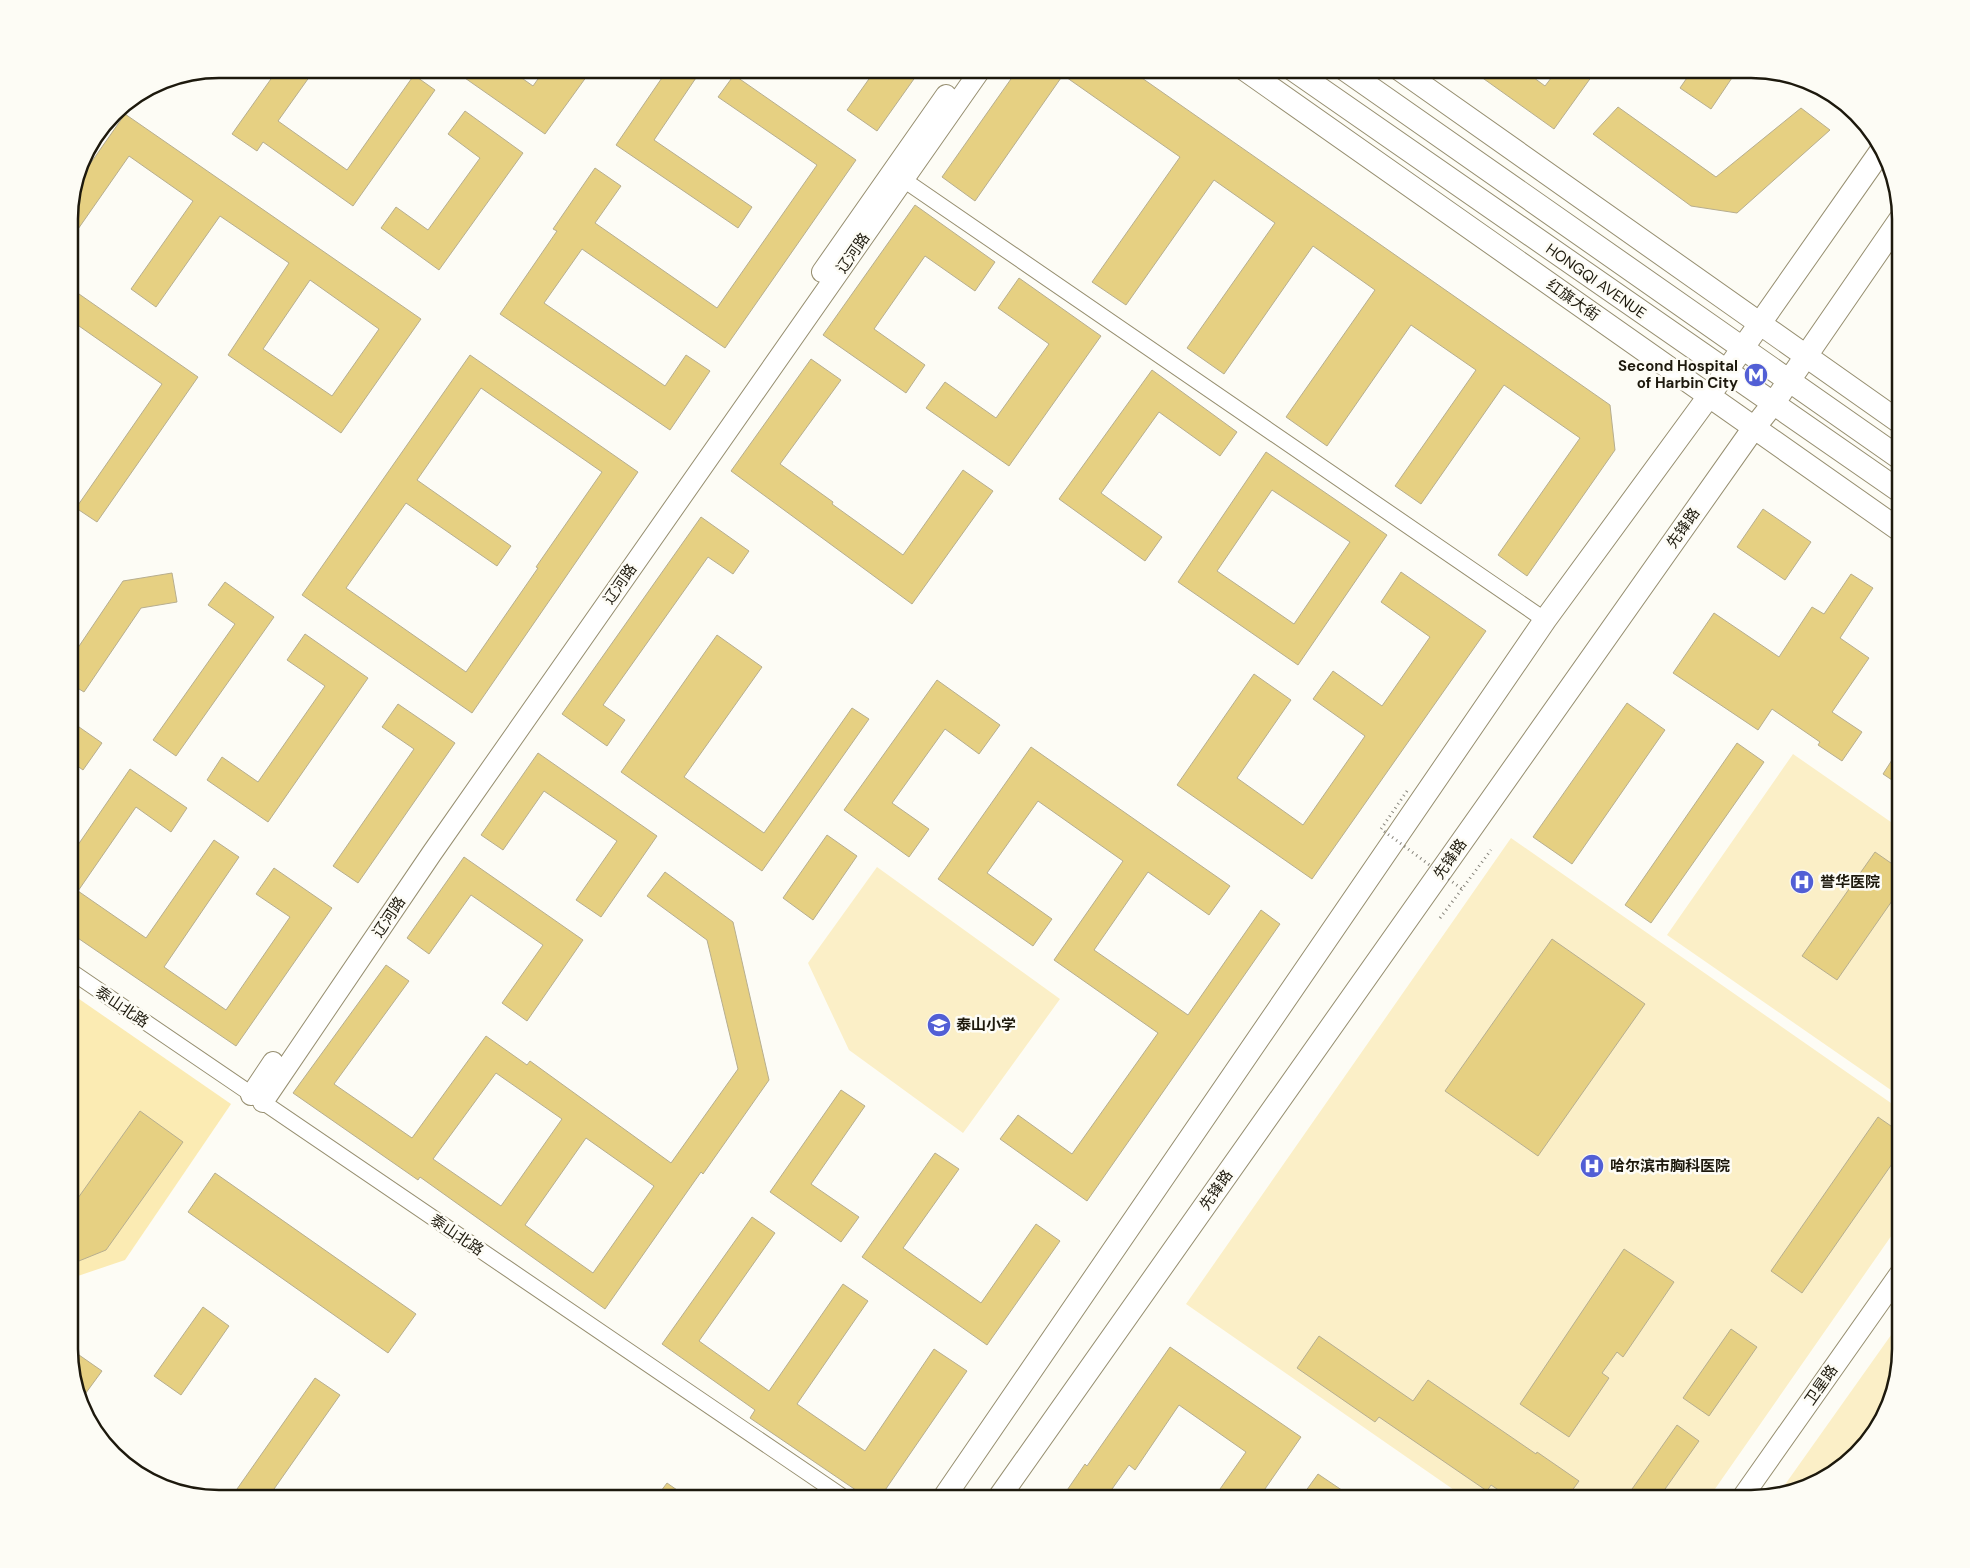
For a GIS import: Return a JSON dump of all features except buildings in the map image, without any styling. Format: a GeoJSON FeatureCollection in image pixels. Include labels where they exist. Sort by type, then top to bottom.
{"type":"FeatureCollection","features":[{"type":"Feature","properties":{"kind":"main road","name":"辽河路"},"geometry":{"type":"LineString","coordinates":[[257,1098],[958,78]]}},
{"type":"Feature","properties":{"kind":"main road","name":"辽河路"},"geometry":{"type":"LineString","coordinates":[[257,1098],[438,845],[974,78]]}},
{"type":"Feature","properties":{"kind":"main road","name":"红旗大街"},"geometry":{"type":"LineString","coordinates":[[1257,78],[1709,396],[1753,429],[1892,525]]}},
{"type":"Feature","properties":{"kind":"main road","name":"HONGQI AVENUE"},"geometry":{"type":"LineString","coordinates":[[1305,78],[1892,486]]}},
{"type":"Feature","properties":{"kind":"main road","name":"HONGQI AVENUE"},"geometry":{"type":"LineString","coordinates":[[1357,78],[1892,453]]}},
{"type":"Feature","properties":{"kind":"main road"},"geometry":{"type":"LineString","coordinates":[[1412,78],[1892,416]]}},
{"type":"Feature","properties":{"kind":"main road"},"geometry":{"type":"LineString","coordinates":[[949,1490],[1545,620],[1709,396],[1877,155]]}},
{"type":"Feature","properties":{"kind":"main road","name":"先锋路"},"geometry":{"type":"LineString","coordinates":[[1004,1490],[1753,429],[1773,404],[1892,231]]}},
{"type":"Feature","properties":{"kind":"main road","name":"卫星路"},"geometry":{"type":"LineString","coordinates":[[1748,1490],[1892,1285]]}},
{"type":"Feature","properties":{"kind":"street"},"geometry":{"type":"LineString","coordinates":[[904,180],[1545,620]]}},
{"type":"Feature","properties":{"kind":"street","name":"泰山北路"},"geometry":{"type":"LineString","coordinates":[[78,976],[833,1490]]}},
{"type":"Feature","properties":{"kind":"path"},"geometry":{"type":"LineString","coordinates":[[1408,791],[1381,829],[1462,889]]}},
{"type":"Feature","properties":{"kind":"path"},"geometry":{"type":"LineString","coordinates":[[1440,918],[1491,850]]}},
{"type":"Feature","properties":{"kind":"shaded area","name":"誉华医院"},"geometry":{"type":"Polygon","coordinates":[[[1793,754],[1892,823],[1892,1091],[1667,935],[1793,754]]]}},
{"type":"Feature","properties":{"kind":"shaded area","name":"哈尔滨市胸科医院"},"geometry":{"type":"Polygon","coordinates":[[[1511,838],[1892,1104],[1892,1235],[1714,1490],[1454,1490],[1186,1304],[1511,838]]]}},
{"type":"Feature","properties":{"kind":"shaded area","name":"泰山小学"},"geometry":{"type":"Polygon","coordinates":[[[877,867],[1060,999],[963,1133],[849,1050],[808,963],[877,867]]]}},
{"type":"Feature","properties":{"kind":"shaded area"},"geometry":{"type":"Polygon","coordinates":[[[78,998],[231,1104],[125,1260],[78,1276],[78,998]]]}},
{"type":"Feature","properties":{"kind":"shaded area"},"geometry":{"type":"Polygon","coordinates":[[[1892,1334],[1890,1377],[1885,1395],[1874,1420],[1851,1449],[1837,1461],[1814,1476],[1783,1487],[1892,1334]]]}},
{"type":"Feature","properties":{"kind":"place","name":"Second Hospital of Harbin City"},"geometry":{"type":"Point","coordinates":[1756,375]}},
{"type":"Feature","properties":{"kind":"place","name":"誉华医院"},"geometry":{"type":"Point","coordinates":[1802,882]}},
{"type":"Feature","properties":{"kind":"place","name":"泰山小学"},"geometry":{"type":"Point","coordinates":[939,1025]}},
{"type":"Feature","properties":{"kind":"place","name":"哈尔滨市胸科医院"},"geometry":{"type":"Point","coordinates":[1592,1166]}}]}
